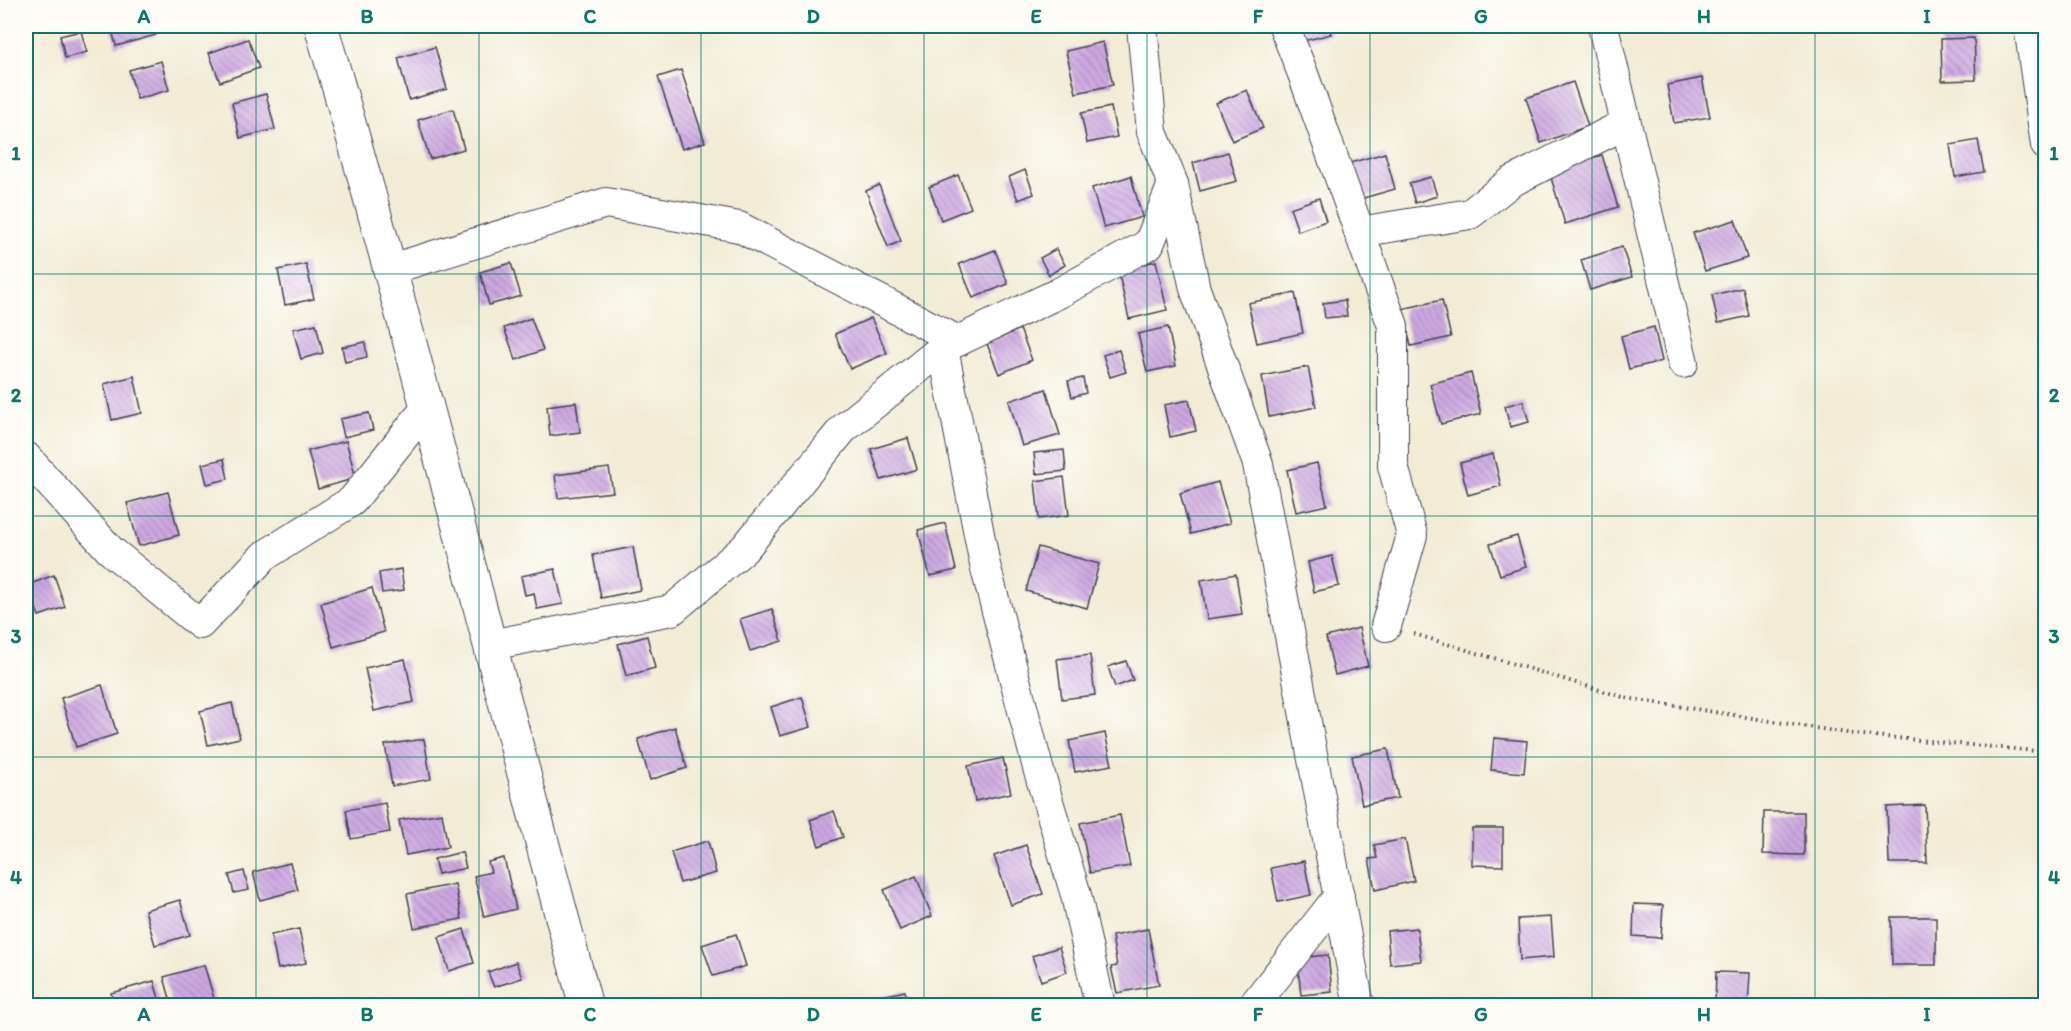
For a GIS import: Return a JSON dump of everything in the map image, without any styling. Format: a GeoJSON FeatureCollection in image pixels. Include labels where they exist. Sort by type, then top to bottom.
{"type":"FeatureCollection","features":[{"type":"Feature","properties":{"kind":"street"},"geometry":{"type":"LineString","coordinates":[[321,26],[391,269],[586,1005]]}},
{"type":"Feature","properties":{"kind":"street"},"geometry":{"type":"LineString","coordinates":[[1142,26],[1152,132],[1173,184],[1195,289],[1258,465],[1359,1005]]}},
{"type":"Feature","properties":{"kind":"street"},"geometry":{"type":"LineString","coordinates":[[1284,26],[1393,326],[1393,466],[1412,535],[1386,626]]}},
{"type":"Feature","properties":{"kind":"street"},"geometry":{"type":"LineString","coordinates":[[1603,26],[1683,363]]}},
{"type":"Feature","properties":{"kind":"street"},"geometry":{"type":"LineString","coordinates":[[2029,26],[2046,145]]}},
{"type":"Feature","properties":{"kind":"street"},"geometry":{"type":"LineString","coordinates":[[1359,232],[1470,214],[1511,182],[1625,124]]}},
{"type":"Feature","properties":{"kind":"street"},"geometry":{"type":"LineString","coordinates":[[490,645],[672,610],[744,549],[843,429],[950,344],[1059,293],[1149,244],[1173,184]]}},
{"type":"Feature","properties":{"kind":"street"},"geometry":{"type":"LineString","coordinates":[[391,269],[606,203],[739,227],[950,344]]}},
{"type":"Feature","properties":{"kind":"street"},"geometry":{"type":"LineString","coordinates":[[950,344],[985,565],[1038,768],[1076,895],[1100,1005]]}},
{"type":"Feature","properties":{"kind":"street"},"geometry":{"type":"LineString","coordinates":[[26,457],[110,550],[200,624],[264,555],[352,501],[428,406]]}},
{"type":"Feature","properties":{"kind":"street"},"geometry":{"type":"LineString","coordinates":[[1253,1005],[1339,896]]}},
{"type":"Feature","properties":{"kind":"path"},"geometry":{"type":"LineString","coordinates":[[1386,626],[1626,698],[1853,734],[2046,752]]}},
{"type":"Feature","properties":{"kind":"building"},"geometry":{"type":"Polygon","coordinates":[[[111,26],[154,26],[156,35],[116,46],[111,26]]]}},
{"type":"Feature","properties":{"kind":"building"},"geometry":{"type":"Polygon","coordinates":[[[1299,26],[1328,26],[1331,34],[1303,41],[1299,26]]]}},
{"type":"Feature","properties":{"kind":"building"},"geometry":{"type":"Polygon","coordinates":[[[81,31],[87,52],[65,58],[60,36],[81,31]]]}},
{"type":"Feature","properties":{"kind":"building"},"geometry":{"type":"Polygon","coordinates":[[[1974,38],[1976,80],[1942,81],[1941,39],[1974,38]]]}},
{"type":"Feature","properties":{"kind":"building"},"geometry":{"type":"Polygon","coordinates":[[[248,39],[259,68],[220,82],[209,53],[248,39]]]}},
{"type":"Feature","properties":{"kind":"building"},"geometry":{"type":"Polygon","coordinates":[[[1103,42],[1113,85],[1076,93],[1066,51],[1103,42]]]}},
{"type":"Feature","properties":{"kind":"building"},"geometry":{"type":"Polygon","coordinates":[[[435,47],[447,89],[409,100],[398,58],[435,47]]]}},
{"type":"Feature","properties":{"kind":"building"},"geometry":{"type":"Polygon","coordinates":[[[161,61],[169,90],[137,99],[129,70],[161,61]]]}},
{"type":"Feature","properties":{"kind":"building"},"geometry":{"type":"Polygon","coordinates":[[[681,70],[705,142],[682,149],[658,77],[681,70]]]}},
{"type":"Feature","properties":{"kind":"building"},"geometry":{"type":"Polygon","coordinates":[[[1702,78],[1710,117],[1674,123],[1667,85],[1702,78]]]}},
{"type":"Feature","properties":{"kind":"building"},"geometry":{"type":"Polygon","coordinates":[[[1573,82],[1588,126],[1541,143],[1526,98],[1573,82]]]}},
{"type":"Feature","properties":{"kind":"building"},"geometry":{"type":"Polygon","coordinates":[[[1247,90],[1263,128],[1232,141],[1216,103],[1247,90]]]}},
{"type":"Feature","properties":{"kind":"building"},"geometry":{"type":"Polygon","coordinates":[[[266,94],[275,129],[240,138],[232,103],[266,94]]]}},
{"type":"Feature","properties":{"kind":"building"},"geometry":{"type":"Polygon","coordinates":[[[1111,107],[1117,137],[1087,143],[1081,113],[1111,107]]]}},
{"type":"Feature","properties":{"kind":"building"},"geometry":{"type":"Polygon","coordinates":[[[453,109],[464,149],[430,159],[418,120],[453,109]]]}},
{"type":"Feature","properties":{"kind":"building"},"geometry":{"type":"Polygon","coordinates":[[[1978,140],[1984,172],[1955,177],[1950,145],[1978,140]]]}},
{"type":"Feature","properties":{"kind":"building"},"geometry":{"type":"Polygon","coordinates":[[[1228,152],[1237,181],[1200,191],[1193,163],[1228,152]]]}},
{"type":"Feature","properties":{"kind":"building"},"geometry":{"type":"Polygon","coordinates":[[[1385,153],[1395,189],[1360,199],[1350,163],[1385,153]]]}},
{"type":"Feature","properties":{"kind":"building"},"geometry":{"type":"Polygon","coordinates":[[[1602,155],[1618,207],[1565,224],[1549,171],[1602,155]]]}},
{"type":"Feature","properties":{"kind":"building"},"geometry":{"type":"Polygon","coordinates":[[[1025,170],[1034,194],[1018,200],[1009,177],[1025,170]]]}},
{"type":"Feature","properties":{"kind":"building"},"geometry":{"type":"Polygon","coordinates":[[[958,175],[971,208],[941,220],[929,187],[958,175]]]}},
{"type":"Feature","properties":{"kind":"building"},"geometry":{"type":"Polygon","coordinates":[[[1131,176],[1142,217],[1104,228],[1092,188],[1131,176]]]}},
{"type":"Feature","properties":{"kind":"building"},"geometry":{"type":"Polygon","coordinates":[[[1431,177],[1437,196],[1415,203],[1409,183],[1431,177]]]}},
{"type":"Feature","properties":{"kind":"building"},"geometry":{"type":"Polygon","coordinates":[[[879,185],[901,241],[888,247],[866,191],[879,185]]]}},
{"type":"Feature","properties":{"kind":"building"},"geometry":{"type":"Polygon","coordinates":[[[1319,198],[1326,221],[1298,231],[1290,208],[1319,198]]]}},
{"type":"Feature","properties":{"kind":"building"},"geometry":{"type":"Polygon","coordinates":[[[1735,220],[1747,258],[1705,271],[1693,233],[1735,220]]]}},
{"type":"Feature","properties":{"kind":"building"},"geometry":{"type":"Polygon","coordinates":[[[1622,247],[1632,277],[1590,290],[1581,260],[1622,247]]]}},
{"type":"Feature","properties":{"kind":"building"},"geometry":{"type":"Polygon","coordinates":[[[1056,249],[1065,265],[1049,275],[1040,258],[1056,249]]]}},
{"type":"Feature","properties":{"kind":"building"},"geometry":{"type":"Polygon","coordinates":[[[995,250],[1008,284],[973,298],[959,264],[995,250]]]}},
{"type":"Feature","properties":{"kind":"building"},"geometry":{"type":"Polygon","coordinates":[[[1156,261],[1167,310],[1129,319],[1118,270],[1156,261]]]}},
{"type":"Feature","properties":{"kind":"building"},"geometry":{"type":"Polygon","coordinates":[[[511,263],[521,296],[489,305],[480,272],[511,263]]]}},
{"type":"Feature","properties":{"kind":"building"},"geometry":{"type":"Polygon","coordinates":[[[306,264],[314,299],[285,305],[278,270],[306,264]]]}},
{"type":"Feature","properties":{"kind":"building"},"geometry":{"type":"Polygon","coordinates":[[[1743,288],[1749,316],[1718,323],[1712,295],[1743,288]]]}},
{"type":"Feature","properties":{"kind":"building"},"geometry":{"type":"Polygon","coordinates":[[[1295,293],[1303,333],[1257,343],[1248,303],[1295,293]]]}},
{"type":"Feature","properties":{"kind":"building"},"geometry":{"type":"Polygon","coordinates":[[[1345,300],[1347,316],[1325,318],[1323,303],[1345,300]]]}},
{"type":"Feature","properties":{"kind":"building"},"geometry":{"type":"Polygon","coordinates":[[[1442,300],[1451,337],[1411,346],[1402,309],[1442,300]]]}},
{"type":"Feature","properties":{"kind":"building"},"geometry":{"type":"Polygon","coordinates":[[[531,318],[543,350],[516,360],[504,328],[531,318]]]}},
{"type":"Feature","properties":{"kind":"building"},"geometry":{"type":"Polygon","coordinates":[[[871,318],[887,353],[850,369],[835,334],[871,318]]]}},
{"type":"Feature","properties":{"kind":"building"},"geometry":{"type":"Polygon","coordinates":[[[316,324],[323,353],[301,359],[293,329],[316,324]]]}},
{"type":"Feature","properties":{"kind":"building"},"geometry":{"type":"Polygon","coordinates":[[[1168,327],[1176,366],[1147,372],[1138,334],[1168,327]]]}},
{"type":"Feature","properties":{"kind":"building"},"geometry":{"type":"Polygon","coordinates":[[[1654,327],[1662,361],[1629,369],[1621,336],[1654,327]]]}},
{"type":"Feature","properties":{"kind":"building"},"geometry":{"type":"Polygon","coordinates":[[[1020,329],[1032,360],[999,374],[987,344],[1020,329]]]}},
{"type":"Feature","properties":{"kind":"building"},"geometry":{"type":"Polygon","coordinates":[[[365,342],[367,357],[345,362],[342,347],[365,342]]]}},
{"type":"Feature","properties":{"kind":"building"},"geometry":{"type":"Polygon","coordinates":[[[1119,350],[1126,372],[1110,377],[1103,355],[1119,350]]]}},
{"type":"Feature","properties":{"kind":"building"},"geometry":{"type":"Polygon","coordinates":[[[1308,367],[1316,407],[1269,417],[1262,376],[1308,367]]]}},
{"type":"Feature","properties":{"kind":"building"},"geometry":{"type":"Polygon","coordinates":[[[1471,373],[1481,414],[1441,424],[1430,384],[1471,373]]]}},
{"type":"Feature","properties":{"kind":"building"},"geometry":{"type":"Polygon","coordinates":[[[134,376],[142,413],[112,420],[104,384],[134,376]]]}},
{"type":"Feature","properties":{"kind":"building"},"geometry":{"type":"Polygon","coordinates":[[[1083,378],[1086,393],[1072,397],[1068,381],[1083,378]]]}},
{"type":"Feature","properties":{"kind":"building"},"geometry":{"type":"Polygon","coordinates":[[[1046,389],[1060,435],[1022,446],[1009,401],[1046,389]]]}},
{"type":"Feature","properties":{"kind":"building"},"geometry":{"type":"Polygon","coordinates":[[[1189,400],[1196,431],[1170,437],[1164,405],[1189,400]]]}},
{"type":"Feature","properties":{"kind":"building"},"geometry":{"type":"Polygon","coordinates":[[[1523,401],[1529,422],[1510,427],[1505,406],[1523,401]]]}},
{"type":"Feature","properties":{"kind":"building"},"geometry":{"type":"Polygon","coordinates":[[[576,402],[580,432],[550,436],[547,406],[576,402]]]}},
{"type":"Feature","properties":{"kind":"building"},"geometry":{"type":"Polygon","coordinates":[[[369,413],[373,430],[344,437],[340,419],[369,413]]]}},
{"type":"Feature","properties":{"kind":"building"},"geometry":{"type":"Polygon","coordinates":[[[908,438],[917,469],[881,480],[871,449],[908,438]]]}},
{"type":"Feature","properties":{"kind":"building"},"geometry":{"type":"Polygon","coordinates":[[[346,441],[356,478],[318,489],[308,451],[346,441]]]}},
{"type":"Feature","properties":{"kind":"building"},"geometry":{"type":"Polygon","coordinates":[[[1064,450],[1066,471],[1036,474],[1034,453],[1064,450]]]}},
{"type":"Feature","properties":{"kind":"building"},"geometry":{"type":"Polygon","coordinates":[[[1493,454],[1501,486],[1468,495],[1460,463],[1493,454]]]}},
{"type":"Feature","properties":{"kind":"building"},"geometry":{"type":"Polygon","coordinates":[[[224,459],[228,479],[207,484],[202,464],[224,459]]]}},
{"type":"Feature","properties":{"kind":"building"},"geometry":{"type":"Polygon","coordinates":[[[1317,463],[1327,505],[1296,512],[1287,470],[1317,463]]]}},
{"type":"Feature","properties":{"kind":"building"},"geometry":{"type":"Polygon","coordinates":[[[609,468],[613,492],[558,498],[555,475],[609,468]]]}},
{"type":"Feature","properties":{"kind":"building"},"geometry":{"type":"Polygon","coordinates":[[[1064,477],[1069,515],[1039,519],[1035,481],[1064,477]]]}},
{"type":"Feature","properties":{"kind":"building"},"geometry":{"type":"Polygon","coordinates":[[[1218,482],[1230,523],[1191,534],[1180,493],[1218,482]]]}},
{"type":"Feature","properties":{"kind":"building"},"geometry":{"type":"Polygon","coordinates":[[[168,492],[179,535],[139,546],[127,503],[168,492]]]}},
{"type":"Feature","properties":{"kind":"building"},"geometry":{"type":"Polygon","coordinates":[[[945,523],[956,570],[930,576],[918,530],[945,523]]]}},
{"type":"Feature","properties":{"kind":"building"},"geometry":{"type":"Polygon","coordinates":[[[1517,536],[1526,567],[1500,575],[1490,544],[1517,536]]]}},
{"type":"Feature","properties":{"kind":"building"},"geometry":{"type":"Polygon","coordinates":[[[633,547],[641,590],[601,598],[593,555],[633,547]]]}},
{"type":"Feature","properties":{"kind":"building"},"geometry":{"type":"Polygon","coordinates":[[[1038,547],[1099,564],[1087,608],[1026,591],[1038,547]]]}},
{"type":"Feature","properties":{"kind":"building"},"geometry":{"type":"Polygon","coordinates":[[[1332,556],[1339,586],[1314,592],[1308,562],[1332,556]]]}},
{"type":"Feature","properties":{"kind":"building"},"geometry":{"type":"Polygon","coordinates":[[[401,569],[404,590],[382,593],[379,573],[401,569]]]}},
{"type":"Feature","properties":{"kind":"building"},"geometry":{"type":"Polygon","coordinates":[[[555,569],[563,604],[537,609],[534,593],[525,595],[521,576],[555,569]]]}},
{"type":"Feature","properties":{"kind":"building"},"geometry":{"type":"Polygon","coordinates":[[[1236,574],[1242,614],[1207,619],[1201,580],[1236,574]]]}},
{"type":"Feature","properties":{"kind":"building"},"geometry":{"type":"Polygon","coordinates":[[[54,575],[65,607],[39,616],[28,585],[54,575]]]}},
{"type":"Feature","properties":{"kind":"building"},"geometry":{"type":"Polygon","coordinates":[[[372,588],[384,632],[333,647],[321,603],[372,588]]]}},
{"type":"Feature","properties":{"kind":"building"},"geometry":{"type":"Polygon","coordinates":[[[772,609],[782,641],[750,651],[740,619],[772,609]]]}},
{"type":"Feature","properties":{"kind":"building"},"geometry":{"type":"Polygon","coordinates":[[[1359,628],[1368,666],[1335,675],[1326,637],[1359,628]]]}},
{"type":"Feature","properties":{"kind":"building"},"geometry":{"type":"Polygon","coordinates":[[[647,636],[655,668],[626,676],[618,644],[647,636]]]}},
{"type":"Feature","properties":{"kind":"building"},"geometry":{"type":"Polygon","coordinates":[[[1090,655],[1095,695],[1062,699],[1057,659],[1090,655]]]}},
{"type":"Feature","properties":{"kind":"building"},"geometry":{"type":"Polygon","coordinates":[[[405,659],[414,702],[374,711],[365,668],[405,659]]]}},
{"type":"Feature","properties":{"kind":"building"},"geometry":{"type":"Polygon","coordinates":[[[1126,661],[1133,680],[1115,687],[1108,667],[1126,661]]]}},
{"type":"Feature","properties":{"kind":"building"},"geometry":{"type":"Polygon","coordinates":[[[102,685],[117,734],[76,747],[61,698],[102,685]]]}},
{"type":"Feature","properties":{"kind":"building"},"geometry":{"type":"Polygon","coordinates":[[[802,697],[811,727],[780,736],[771,707],[802,697]]]}},
{"type":"Feature","properties":{"kind":"building"},"geometry":{"type":"Polygon","coordinates":[[[232,703],[240,738],[208,745],[200,711],[232,703]]]}},
{"type":"Feature","properties":{"kind":"building"},"geometry":{"type":"Polygon","coordinates":[[[675,727],[687,768],[650,780],[638,739],[675,727]]]}},
{"type":"Feature","properties":{"kind":"building"},"geometry":{"type":"Polygon","coordinates":[[[1105,733],[1112,765],[1075,772],[1069,741],[1105,733]]]}},
{"type":"Feature","properties":{"kind":"building"},"geometry":{"type":"Polygon","coordinates":[[[1494,738],[1527,741],[1524,773],[1491,770],[1494,738]]]}},
{"type":"Feature","properties":{"kind":"building"},"geometry":{"type":"Polygon","coordinates":[[[424,739],[431,779],[392,786],[385,745],[424,739]]]}},
{"type":"Feature","properties":{"kind":"building"},"geometry":{"type":"Polygon","coordinates":[[[1388,749],[1398,798],[1362,805],[1352,756],[1388,749]]]}},
{"type":"Feature","properties":{"kind":"building"},"geometry":{"type":"Polygon","coordinates":[[[1003,758],[1011,793],[975,801],[968,766],[1003,758]]]}},
{"type":"Feature","properties":{"kind":"building"},"geometry":{"type":"Polygon","coordinates":[[[385,803],[390,832],[351,839],[346,810],[385,803]]]}},
{"type":"Feature","properties":{"kind":"building"},"geometry":{"type":"Polygon","coordinates":[[[1925,805],[1927,863],[1889,863],[1887,807],[1925,805]]]}},
{"type":"Feature","properties":{"kind":"building"},"geometry":{"type":"Polygon","coordinates":[[[834,811],[843,837],[819,846],[810,820],[834,811]]]}},
{"type":"Feature","properties":{"kind":"building"},"geometry":{"type":"Polygon","coordinates":[[[1764,812],[1804,812],[1804,855],[1763,854],[1764,812]]]}},
{"type":"Feature","properties":{"kind":"building"},"geometry":{"type":"Polygon","coordinates":[[[442,813],[448,847],[406,855],[399,820],[442,813]]]}},
{"type":"Feature","properties":{"kind":"building"},"geometry":{"type":"Polygon","coordinates":[[[1120,815],[1130,866],[1090,873],[1080,823],[1120,815]]]}},
{"type":"Feature","properties":{"kind":"building"},"geometry":{"type":"Polygon","coordinates":[[[1472,828],[1503,828],[1503,866],[1472,865],[1472,828]]]}},
{"type":"Feature","properties":{"kind":"building"},"geometry":{"type":"Polygon","coordinates":[[[1405,839],[1414,881],[1375,890],[1369,859],[1377,858],[1374,845],[1405,839]]]}},
{"type":"Feature","properties":{"kind":"building"},"geometry":{"type":"Polygon","coordinates":[[[708,841],[716,873],[680,883],[671,852],[708,841]]]}},
{"type":"Feature","properties":{"kind":"building"},"geometry":{"type":"Polygon","coordinates":[[[1026,845],[1043,894],[1011,905],[994,856],[1026,845]]]}},
{"type":"Feature","properties":{"kind":"building"},"geometry":{"type":"Polygon","coordinates":[[[462,852],[466,868],[438,874],[434,859],[462,852]]]}},
{"type":"Feature","properties":{"kind":"building"},"geometry":{"type":"Polygon","coordinates":[[[504,858],[516,909],[484,917],[474,876],[491,872],[488,862],[504,858]]]}},
{"type":"Feature","properties":{"kind":"building"},"geometry":{"type":"Polygon","coordinates":[[[1304,861],[1311,895],[1278,902],[1271,868],[1304,861]]]}},
{"type":"Feature","properties":{"kind":"building"},"geometry":{"type":"Polygon","coordinates":[[[290,863],[298,890],[260,900],[253,872],[290,863]]]}},
{"type":"Feature","properties":{"kind":"building"},"geometry":{"type":"Polygon","coordinates":[[[244,871],[249,890],[234,893],[229,875],[244,871]]]}},
{"type":"Feature","properties":{"kind":"building"},"geometry":{"type":"Polygon","coordinates":[[[916,876],[932,916],[900,930],[884,890],[916,876]]]}},
{"type":"Feature","properties":{"kind":"building"},"geometry":{"type":"Polygon","coordinates":[[[455,884],[462,919],[414,928],[407,894],[455,884]]]}},
{"type":"Feature","properties":{"kind":"building"},"geometry":{"type":"Polygon","coordinates":[[[180,900],[190,935],[155,945],[145,910],[180,900]]]}},
{"type":"Feature","properties":{"kind":"building"},"geometry":{"type":"Polygon","coordinates":[[[1634,904],[1663,905],[1661,938],[1633,936],[1634,904]]]}},
{"type":"Feature","properties":{"kind":"building"},"geometry":{"type":"Polygon","coordinates":[[[1551,917],[1554,957],[1520,960],[1518,919],[1551,917]]]}},
{"type":"Feature","properties":{"kind":"building"},"geometry":{"type":"Polygon","coordinates":[[[1891,917],[1936,917],[1936,965],[1892,965],[1891,917]]]}},
{"type":"Feature","properties":{"kind":"building"},"geometry":{"type":"Polygon","coordinates":[[[1417,928],[1421,961],[1390,964],[1387,931],[1417,928]]]}},
{"type":"Feature","properties":{"kind":"building"},"geometry":{"type":"Polygon","coordinates":[[[299,929],[306,963],[278,969],[271,935],[299,929]]]}},
{"type":"Feature","properties":{"kind":"building"},"geometry":{"type":"Polygon","coordinates":[[[464,929],[474,963],[449,971],[439,937],[464,929]]]}},
{"type":"Feature","properties":{"kind":"building"},"geometry":{"type":"Polygon","coordinates":[[[1148,929],[1159,985],[1117,993],[1111,967],[1117,966],[1112,936],[1148,929]]]}},
{"type":"Feature","properties":{"kind":"building"},"geometry":{"type":"Polygon","coordinates":[[[736,934],[746,966],[713,976],[702,945],[736,934]]]}},
{"type":"Feature","properties":{"kind":"building"},"geometry":{"type":"Polygon","coordinates":[[[1059,947],[1067,972],[1041,981],[1032,956],[1059,947]]]}},
{"type":"Feature","properties":{"kind":"building"},"geometry":{"type":"Polygon","coordinates":[[[1328,955],[1332,992],[1301,995],[1297,958],[1328,955]]]}},
{"type":"Feature","properties":{"kind":"building"},"geometry":{"type":"Polygon","coordinates":[[[516,962],[522,978],[494,987],[488,972],[516,962]]]}},
{"type":"Feature","properties":{"kind":"building"},"geometry":{"type":"Polygon","coordinates":[[[204,965],[216,1005],[172,1006],[164,977],[204,965]]]}},
{"type":"Feature","properties":{"kind":"building"},"geometry":{"type":"Polygon","coordinates":[[[1716,972],[1750,973],[1748,1006],[1715,1006],[1716,972]]]}},
{"type":"Feature","properties":{"kind":"building"},"geometry":{"type":"Polygon","coordinates":[[[154,981],[161,1006],[114,1006],[111,993],[154,981]]]}},
{"type":"Feature","properties":{"kind":"building"},"geometry":{"type":"Polygon","coordinates":[[[905,991],[908,1006],[860,1006],[859,1001],[905,991]]]}},
{"type":"Feature","properties":{"kind":"building"},"geometry":{"type":"Polygon","coordinates":[[[810,1001],[811,1006],[793,1006],[793,1004],[810,1001]]]}}]}
